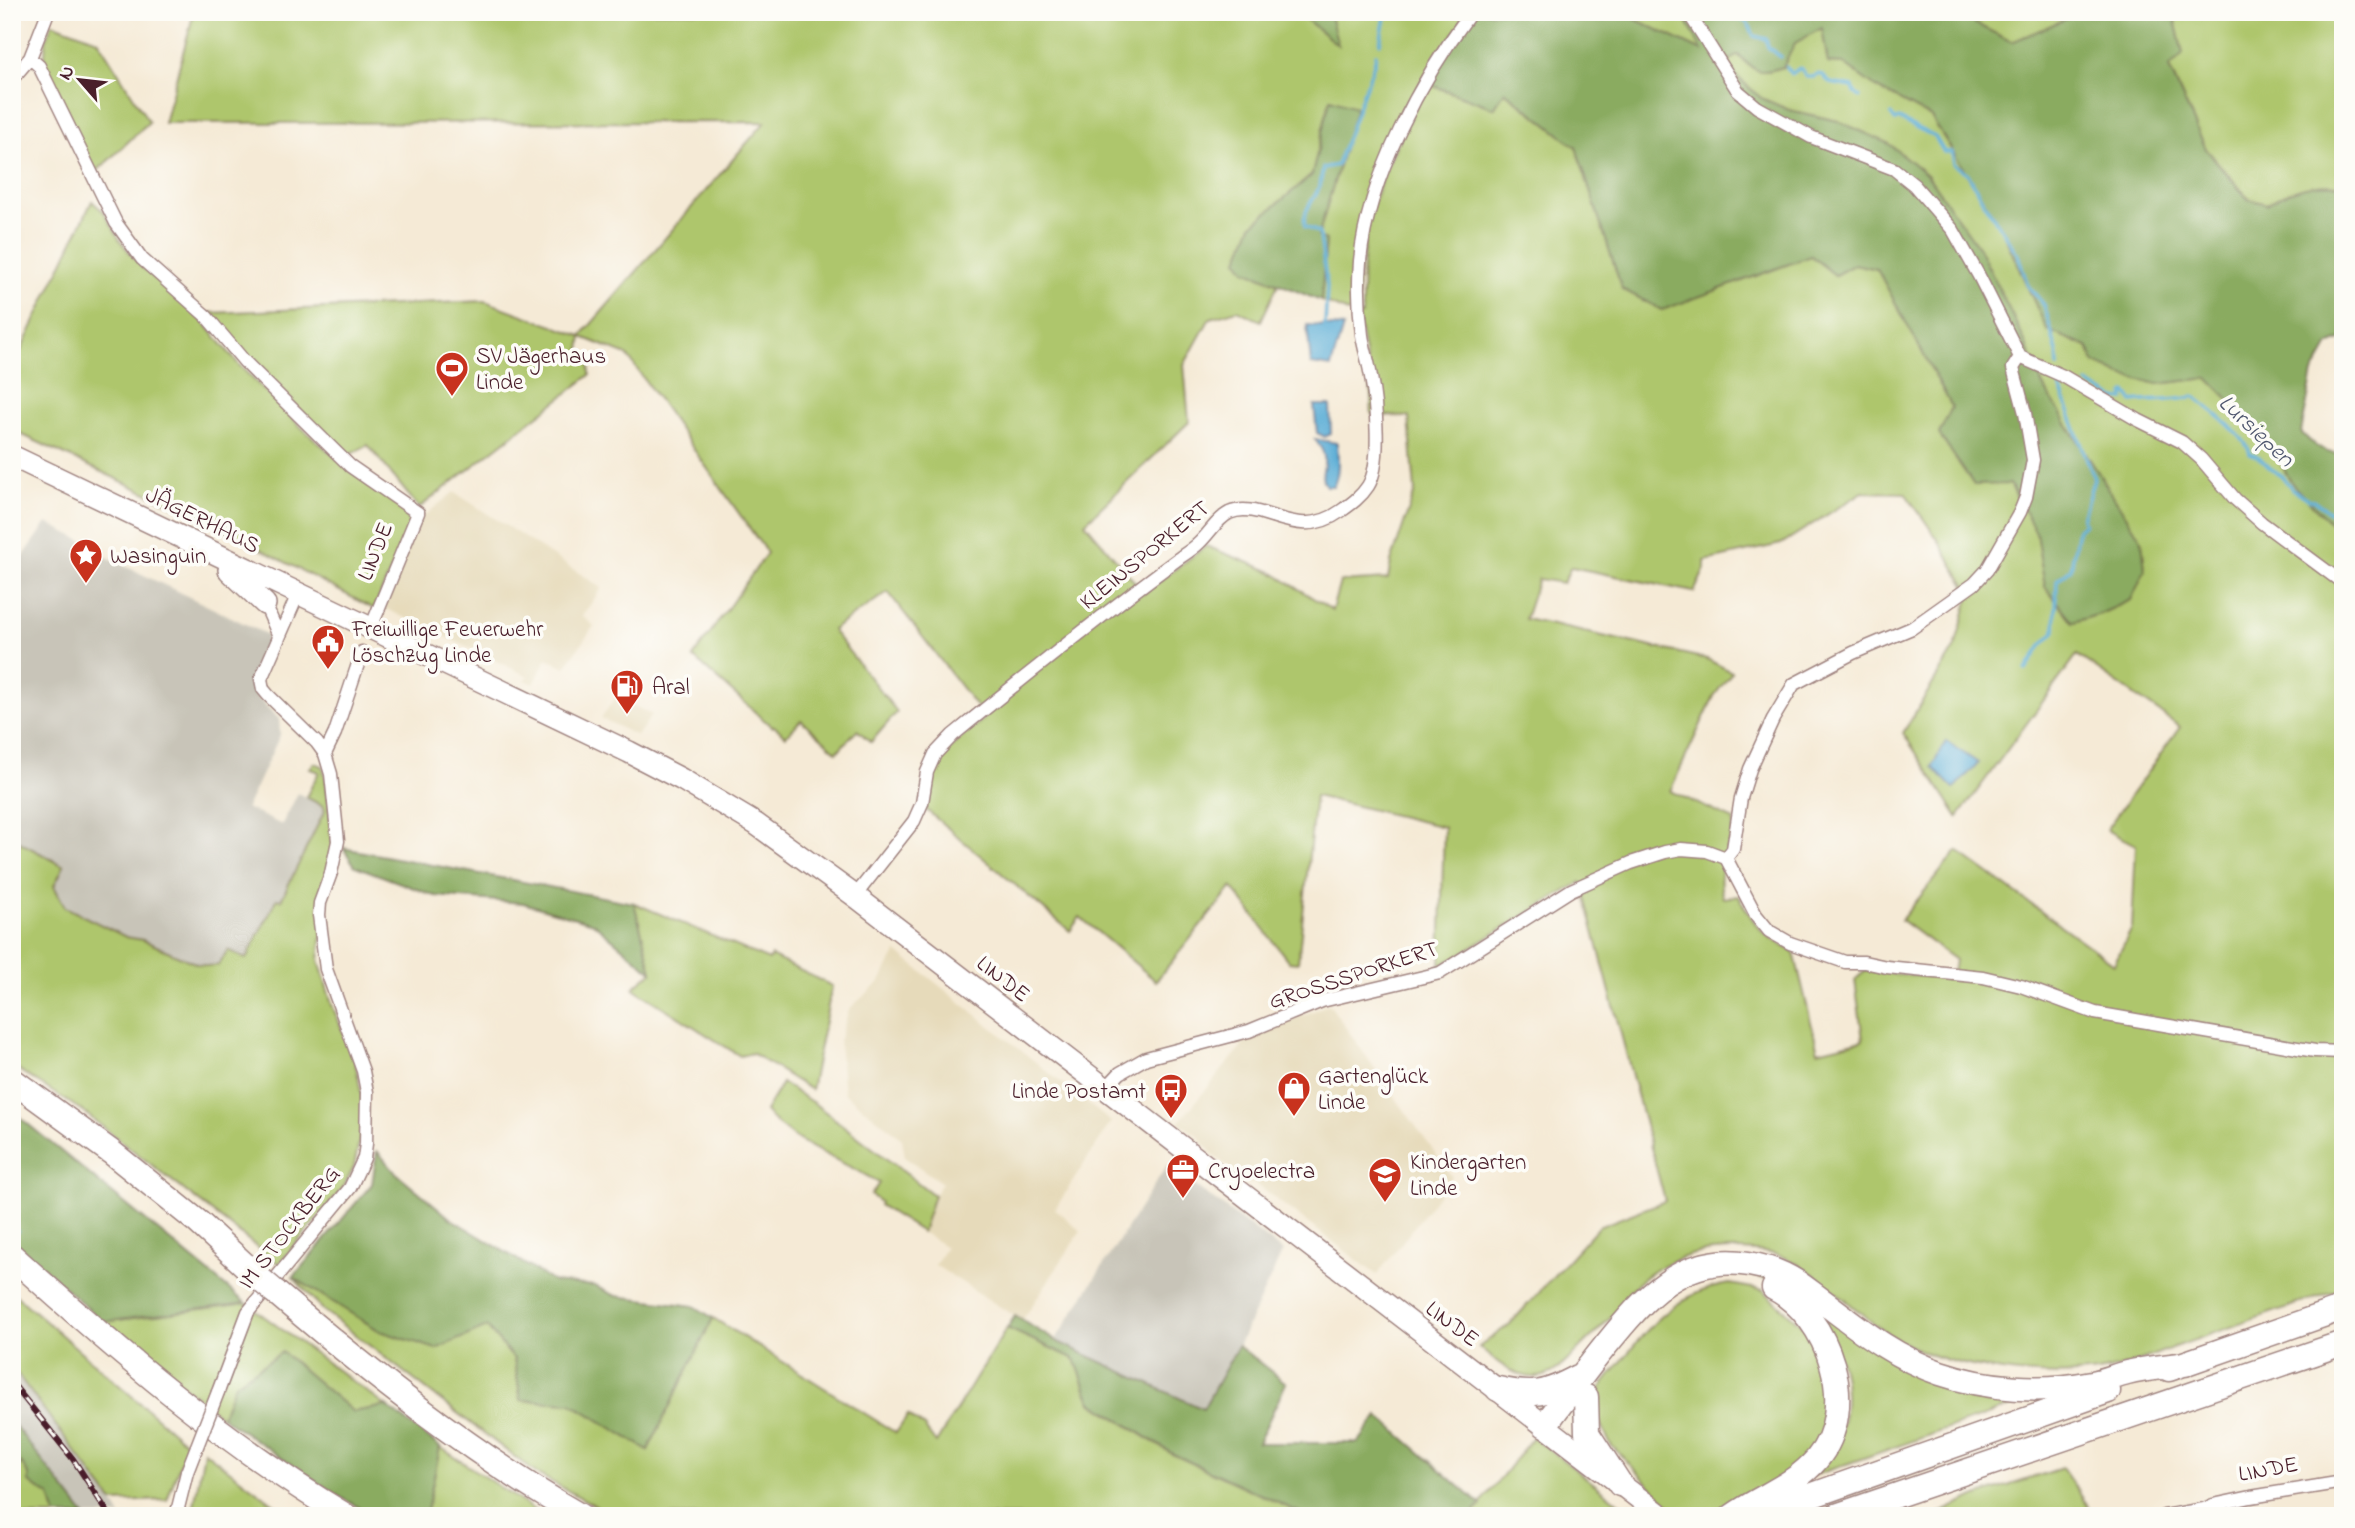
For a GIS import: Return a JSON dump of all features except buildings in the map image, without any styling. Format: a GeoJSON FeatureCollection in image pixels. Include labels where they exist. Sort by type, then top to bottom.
{"type":"FeatureCollection","features":[{"type":"Feature","properties":{"kind":"highway"},"geometry":{"type":"LineString","coordinates":[[12,1080],[121,1160],[198,1222],[343,1349],[468,1443],[580,1516]]}},
{"type":"Feature","properties":{"kind":"highway"},"geometry":{"type":"LineString","coordinates":[[12,1256],[178,1399],[251,1454],[346,1516]]}},
{"type":"Feature","properties":{"kind":"highway"},"geometry":{"type":"LineString","coordinates":[[1551,1430],[1651,1294],[1667,1281],[1685,1272],[1723,1262],[1777,1271],[1796,1281],[1850,1324],[1887,1349],[1941,1373],[1971,1381],[2004,1386],[2055,1388],[2092,1383],[2130,1372],[2185,1364]]}},
{"type":"Feature","properties":{"kind":"highway"},"geometry":{"type":"LineString","coordinates":[[1498,1389],[1520,1394],[1584,1386],[1657,1310],[1687,1289],[1722,1278],[1739,1278],[1770,1285],[1797,1303],[1819,1333],[1832,1362],[1835,1421],[1819,1457],[1803,1474],[1733,1516]]}},
{"type":"Feature","properties":{"kind":"highway"},"geometry":{"type":"LineString","coordinates":[[1754,1516],[2343,1308]]}},
{"type":"Feature","properties":{"kind":"highway"},"geometry":{"type":"LineString","coordinates":[[1836,1516],[2343,1343]]}},
{"type":"Feature","properties":{"kind":"highway"},"geometry":{"type":"LineString","coordinates":[[1584,1386],[1587,1433],[1620,1484]]}},
{"type":"Feature","properties":{"kind":"main road","name":"JÄGERHAUS"},"geometry":{"type":"LineString","coordinates":[[12,456],[370,630]]}},
{"type":"Feature","properties":{"kind":"main road"},"geometry":{"type":"LineString","coordinates":[[217,555],[234,576],[265,604]]}},
{"type":"Feature","properties":{"kind":"main road","name":"LINDE"},"geometry":{"type":"LineString","coordinates":[[370,630],[492,685],[681,779],[769,833],[855,896],[1661,1516]]}},
{"type":"Feature","properties":{"kind":"street"},"geometry":{"type":"LineString","coordinates":[[12,79],[30,58],[48,12]]}},
{"type":"Feature","properties":{"kind":"street","name":"KLEINSPORKERT"},"geometry":{"type":"LineString","coordinates":[[855,896],[914,821],[922,803],[927,772],[935,754],[953,735],[1099,617],[1198,544],[1223,517],[1232,512],[1254,512],[1296,523],[1322,522],[1347,507],[1369,484],[1376,466],[1377,451],[1372,379],[1360,318],[1360,262],[1365,229],[1375,188],[1403,125],[1419,94],[1471,12]]}},
{"type":"Feature","properties":{"kind":"street"},"geometry":{"type":"LineString","coordinates":[[1688,12],[1738,91],[1757,107],[1811,137],[1894,169],[1919,190],[1945,219],[1966,251],[2020,357],[2063,376],[2138,420],[2182,442],[2201,458],[2235,499],[2262,523],[2343,583]]}},
{"type":"Feature","properties":{"kind":"street","name":"LINDE"},"geometry":{"type":"LineString","coordinates":[[30,58],[39,66],[116,223],[142,259],[206,316],[245,362],[350,466],[393,493],[418,513],[370,630]]}},
{"type":"Feature","properties":{"kind":"street"},"geometry":{"type":"LineString","coordinates":[[2020,357],[2013,368],[2025,413],[2033,460],[2026,498],[1987,570],[1949,603],[1912,628],[1870,645],[1794,684],[1773,719],[1750,769],[1741,798],[1733,849],[1726,858],[1756,915],[1769,931],[1790,943],[1846,962],[1983,977],[2021,986],[2108,1016],[2315,1051],[2343,1052]]}},
{"type":"Feature","properties":{"kind":"street","name":"IM STOCKBERG"},"geometry":{"type":"LineString","coordinates":[[181,1516],[178,1508],[187,1472],[248,1312],[350,1188],[365,1151],[368,1116],[363,1071],[326,969],[319,915],[338,841],[331,774],[325,754],[317,743],[263,689],[261,679],[298,594]]}},
{"type":"Feature","properties":{"kind":"street"},"geometry":{"type":"LineString","coordinates":[[265,604],[279,636]]}},
{"type":"Feature","properties":{"kind":"street"},"geometry":{"type":"LineString","coordinates":[[325,754],[335,733],[362,652]]}},
{"type":"Feature","properties":{"kind":"street","name":"GROSSSPORKERT"},"geometry":{"type":"LineString","coordinates":[[1105,1089],[1119,1073],[1146,1058],[1249,1031],[1322,1001],[1440,973],[1571,890],[1631,863],[1681,849],[1707,851],[1726,858]]}},
{"type":"Feature","properties":{"kind":"street","name":"LINDE"},"geometry":{"type":"LineString","coordinates":[[2164,1516],[2204,1513],[2213,1504],[2343,1482]]}},
{"type":"Feature","properties":{"kind":"shaded area"},"geometry":{"type":"Polygon","coordinates":[[[454,492],[602,588],[582,616],[594,626],[565,667],[547,658],[534,684],[525,680],[528,676],[382,607],[420,519],[454,492]]]}},
{"type":"Feature","properties":{"kind":"shaded area"},"geometry":{"type":"Polygon","coordinates":[[[47,523],[95,547],[100,554],[268,635],[252,685],[257,697],[279,719],[280,735],[246,808],[282,825],[298,793],[323,806],[325,810],[281,901],[276,899],[246,959],[222,961],[218,965],[209,966],[197,964],[143,940],[126,937],[65,907],[53,886],[64,865],[12,838],[12,572],[47,523]]]}},
{"type":"Feature","properties":{"kind":"shaded area","name":"Aral"},"geometry":{"type":"Polygon","coordinates":[[[616,697],[652,715],[637,736],[601,718],[616,697]]]}},
{"type":"Feature","properties":{"kind":"shaded area"},"geometry":{"type":"Polygon","coordinates":[[[897,952],[1111,1122],[1055,1209],[1081,1231],[1022,1321],[935,1265],[946,1247],[922,1232],[934,1195],[942,1183],[905,1157],[902,1138],[844,1093],[839,1042],[849,1009],[879,983],[897,952]]]}},
{"type":"Feature","properties":{"kind":"shaded area","name":"Gartenglück Linde"},"geometry":{"type":"Polygon","coordinates":[[[1329,1004],[1452,1177],[1377,1275],[1253,1182],[1250,1184],[1212,1154],[1198,1136],[1179,1122],[1249,1038],[1329,1004]]]}},
{"type":"Feature","properties":{"kind":"shaded area"},"geometry":{"type":"Polygon","coordinates":[[[1167,1165],[1283,1251],[1238,1346],[1204,1409],[1055,1341],[1167,1165]]]}},
{"type":"Feature","properties":{"kind":"shaded area"},"geometry":{"type":"Polygon","coordinates":[[[12,1367],[121,1516],[85,1516],[12,1422],[12,1367]]]}},
{"type":"Feature","properties":{"kind":"green space"},"geometry":{"type":"Polygon","coordinates":[[[194,12],[1297,12],[1337,44],[1329,12],[1468,12],[1404,120],[1374,192],[1364,230],[1359,271],[1358,315],[1362,315],[1363,264],[1370,214],[1391,157],[1428,84],[1494,108],[1504,91],[1576,147],[1622,289],[1662,310],[1811,256],[1835,275],[1855,264],[1877,269],[1953,408],[1939,434],[1974,485],[2010,483],[2036,533],[2045,587],[2073,622],[2131,600],[2145,570],[2142,541],[2043,386],[2024,340],[1979,248],[1927,175],[1888,143],[1838,121],[1789,110],[1761,98],[1735,75],[1727,62],[1738,55],[1758,70],[1768,71],[1783,67],[1795,43],[1822,28],[1828,63],[1844,64],[1877,88],[1931,117],[2002,230],[2047,330],[2088,347],[2094,362],[2121,375],[2158,384],[2208,378],[2263,433],[2293,485],[2343,536],[2343,1288],[2112,1369],[2080,1374],[2028,1374],[1948,1360],[1902,1342],[1873,1323],[1820,1279],[1783,1257],[1754,1251],[1702,1252],[1679,1258],[1647,1275],[1630,1291],[1615,1313],[1570,1359],[1555,1370],[1539,1377],[1514,1372],[1479,1347],[1510,1324],[1598,1227],[1665,1201],[1581,882],[1440,966],[1444,827],[1315,796],[1298,963],[1289,962],[1232,887],[1156,981],[1080,917],[1070,931],[925,809],[934,777],[944,756],[985,718],[888,592],[832,630],[897,712],[871,742],[857,730],[837,752],[801,720],[786,736],[772,727],[693,657],[767,553],[627,355],[582,337],[580,350],[589,359],[590,375],[419,508],[368,445],[345,457],[249,359],[210,313],[485,301],[581,336],[765,122],[164,123],[194,12]],[[1330,99],[1312,175],[1252,225],[1238,260],[1245,270],[1278,284],[1261,321],[1237,310],[1210,318],[1184,365],[1189,422],[1085,523],[1144,593],[1206,546],[1270,571],[1332,610],[1340,582],[1388,579],[1391,562],[1415,491],[1409,417],[1372,415],[1370,380],[1358,316],[1321,301],[1326,240],[1318,237],[1356,108],[1330,99]],[[1863,492],[1781,544],[1705,561],[1705,569],[1694,592],[1571,567],[1563,583],[1538,579],[1525,619],[1707,659],[1732,672],[1714,696],[1670,791],[1734,820],[1722,869],[1723,898],[1739,896],[1761,930],[1794,952],[1818,1051],[1863,1040],[1855,980],[1865,971],[1952,979],[1955,960],[1901,920],[1957,851],[2114,964],[2132,928],[2136,845],[2106,830],[2180,727],[2077,655],[1958,817],[1903,733],[1955,647],[1970,594],[1937,538],[1905,493],[1863,492]]]}},
{"type":"Feature","properties":{"kind":"green space"},"geometry":{"type":"Polygon","coordinates":[[[1297,12],[1329,12],[1338,45],[1297,12]]]}},
{"type":"Feature","properties":{"kind":"green space"},"geometry":{"type":"Polygon","coordinates":[[[1468,12],[1620,12],[1702,51],[1682,12],[1952,12],[2012,42],[2082,12],[2173,12],[2183,54],[2169,68],[2206,149],[2248,199],[2267,204],[2303,188],[2343,186],[2343,339],[2329,345],[2313,373],[2301,432],[2319,448],[2330,453],[2343,454],[2343,536],[2293,485],[2263,433],[2208,378],[2158,384],[2121,375],[2094,362],[2088,347],[2047,330],[2002,230],[1931,117],[1877,88],[1844,64],[1828,63],[1822,28],[1795,43],[1783,67],[1768,71],[1758,70],[1738,55],[1727,62],[1735,75],[1761,98],[1789,110],[1838,121],[1888,143],[1927,175],[1979,248],[2024,340],[2043,386],[2142,541],[2145,570],[2131,600],[2073,622],[2045,586],[2036,533],[2010,484],[1974,485],[1939,434],[1952,407],[1877,269],[1855,264],[1835,275],[1811,256],[1662,310],[1622,289],[1576,147],[1505,91],[1494,108],[1423,82],[1468,12]]]}},
{"type":"Feature","properties":{"kind":"green space"},"geometry":{"type":"Polygon","coordinates":[[[1620,12],[1682,12],[1703,52],[1620,12]]]}},
{"type":"Feature","properties":{"kind":"green space"},"geometry":{"type":"Polygon","coordinates":[[[1952,12],[2082,12],[2012,42],[1952,12]]]}},
{"type":"Feature","properties":{"kind":"green space"},"geometry":{"type":"Polygon","coordinates":[[[2173,12],[2343,12],[2343,186],[2303,188],[2267,204],[2249,199],[2206,149],[2169,67],[2183,54],[2173,12]]]}},
{"type":"Feature","properties":{"kind":"green space"},"geometry":{"type":"Polygon","coordinates":[[[52,23],[98,40],[149,122],[95,173],[44,66],[46,40],[52,23]]]}},
{"type":"Feature","properties":{"kind":"green space"},"geometry":{"type":"Polygon","coordinates":[[[1330,99],[1356,107],[1318,237],[1326,240],[1321,301],[1245,270],[1238,260],[1252,225],[1312,175],[1330,99]]]}},
{"type":"Feature","properties":{"kind":"green space"},"geometry":{"type":"Polygon","coordinates":[[[92,201],[104,212],[121,242],[141,266],[202,320],[239,365],[302,428],[350,470],[414,517],[374,609],[211,523],[12,430],[12,369],[92,201]]]}},
{"type":"Feature","properties":{"kind":"green space"},"geometry":{"type":"Polygon","coordinates":[[[314,763],[323,766],[333,844],[319,960],[332,1005],[355,1061],[362,1098],[361,1132],[354,1167],[343,1188],[279,1264],[81,1110],[12,1066],[12,838],[64,866],[54,886],[65,907],[126,937],[143,940],[197,964],[218,965],[228,950],[246,959],[277,899],[281,900],[325,810],[323,806],[306,797],[319,772],[310,768],[314,763]]]}},
{"type":"Feature","properties":{"kind":"green space"},"geometry":{"type":"Polygon","coordinates":[[[343,848],[634,903],[652,972],[593,923],[523,903],[435,896],[355,866],[343,848]]]}},
{"type":"Feature","properties":{"kind":"green space"},"geometry":{"type":"Polygon","coordinates":[[[634,903],[769,960],[771,956],[832,986],[811,1090],[752,1053],[740,1056],[633,988],[652,972],[634,903]]]}},
{"type":"Feature","properties":{"kind":"green space"},"geometry":{"type":"Polygon","coordinates":[[[782,1083],[815,1104],[934,1195],[922,1232],[879,1205],[880,1202],[871,1195],[879,1183],[804,1143],[776,1123],[765,1111],[782,1083]]]}},
{"type":"Feature","properties":{"kind":"green space"},"geometry":{"type":"Polygon","coordinates":[[[12,1111],[246,1303],[103,1322],[12,1240],[12,1111]]]}},
{"type":"Feature","properties":{"kind":"green space"},"geometry":{"type":"Polygon","coordinates":[[[377,1151],[394,1171],[450,1218],[554,1282],[595,1286],[616,1296],[694,1306],[713,1318],[648,1450],[571,1403],[521,1400],[514,1359],[487,1327],[436,1349],[380,1331],[293,1277],[372,1184],[377,1151]]]}},
{"type":"Feature","properties":{"kind":"green space"},"geometry":{"type":"Polygon","coordinates":[[[1726,1268],[1749,1270],[1788,1285],[1874,1347],[1916,1368],[1960,1382],[2006,1390],[2053,1392],[1812,1476],[1835,1443],[1844,1414],[1843,1373],[1833,1344],[1818,1319],[1797,1298],[1773,1282],[1745,1274],[1715,1274],[1685,1283],[1653,1307],[1621,1342],[1566,1413],[1562,1410],[1613,1342],[1652,1301],[1674,1285],[1699,1274],[1726,1268]]]}},
{"type":"Feature","properties":{"kind":"green space"},"geometry":{"type":"Polygon","coordinates":[[[293,1277],[380,1331],[487,1327],[514,1359],[521,1400],[571,1403],[648,1450],[713,1318],[896,1433],[908,1415],[924,1427],[936,1443],[1007,1328],[1075,1359],[1091,1402],[1172,1454],[1307,1516],[614,1516],[537,1474],[323,1310],[293,1277]]]}},
{"type":"Feature","properties":{"kind":"green space"},"geometry":{"type":"Polygon","coordinates":[[[1730,1284],[1763,1290],[1815,1337],[1831,1408],[1818,1449],[1764,1492],[1697,1516],[1685,1516],[1665,1501],[1611,1445],[1599,1422],[1591,1421],[1594,1399],[1640,1338],[1671,1309],[1688,1297],[1730,1284]]]}},
{"type":"Feature","properties":{"kind":"green space"},"geometry":{"type":"Polygon","coordinates":[[[12,1292],[187,1444],[167,1500],[113,1502],[12,1367],[12,1292]]]}},
{"type":"Feature","properties":{"kind":"green space"},"geometry":{"type":"Polygon","coordinates":[[[246,1303],[386,1406],[353,1412],[282,1352],[235,1384],[222,1417],[103,1322],[246,1303]]]}},
{"type":"Feature","properties":{"kind":"green space"},"geometry":{"type":"Polygon","coordinates":[[[1015,1316],[1056,1341],[1203,1409],[1238,1346],[1286,1383],[1258,1443],[1358,1443],[1378,1416],[1481,1505],[1471,1516],[1307,1516],[1173,1454],[1091,1401],[1075,1359],[1007,1328],[1015,1316]]]}},
{"type":"Feature","properties":{"kind":"green space"},"geometry":{"type":"Polygon","coordinates":[[[282,1352],[353,1412],[386,1406],[440,1447],[426,1516],[375,1516],[336,1495],[222,1417],[235,1384],[282,1352]]]}},
{"type":"Feature","properties":{"kind":"green space"},"geometry":{"type":"Polygon","coordinates":[[[12,1422],[85,1516],[56,1516],[50,1496],[29,1482],[29,1475],[21,1463],[12,1474],[12,1422]]]}},
{"type":"Feature","properties":{"kind":"green space"},"geometry":{"type":"Polygon","coordinates":[[[1533,1437],[1636,1516],[1471,1516],[1533,1437]]]}},
{"type":"Feature","properties":{"kind":"green space"},"geometry":{"type":"Polygon","coordinates":[[[440,1447],[543,1516],[426,1516],[440,1447]]]}},
{"type":"Feature","properties":{"kind":"green space"},"geometry":{"type":"Polygon","coordinates":[[[204,1451],[290,1516],[192,1516],[204,1451]]]}},
{"type":"Feature","properties":{"kind":"green space"},"geometry":{"type":"Polygon","coordinates":[[[21,1462],[29,1475],[29,1482],[50,1496],[56,1516],[12,1516],[12,1474],[21,1462]]]}},
{"type":"Feature","properties":{"kind":"green space"},"geometry":{"type":"Polygon","coordinates":[[[2062,1468],[2095,1516],[1934,1516],[1977,1496],[2062,1468]]]}},
{"type":"Feature","properties":{"kind":"water"},"geometry":{"type":"Polygon","coordinates":[[[1307,325],[1343,327],[1331,367],[1311,364],[1307,325]]]}},
{"type":"Feature","properties":{"kind":"water"},"geometry":{"type":"Polygon","coordinates":[[[1314,405],[1330,405],[1331,434],[1325,437],[1317,433],[1314,405]]]}},
{"type":"Feature","properties":{"kind":"water"},"geometry":{"type":"Polygon","coordinates":[[[1315,439],[1337,443],[1338,471],[1333,486],[1326,486],[1324,482],[1324,454],[1315,439]]]}},
{"type":"Feature","properties":{"kind":"water"},"geometry":{"type":"Polygon","coordinates":[[[1946,741],[1978,763],[1954,789],[1932,767],[1946,741]]]}},
{"type":"Feature","properties":{"kind":"waterway"},"geometry":{"type":"LineString","coordinates":[[1380,43],[1386,12]]}},
{"type":"Feature","properties":{"kind":"waterway","name":"Lursiepen"},"geometry":{"type":"LineString","coordinates":[[1732,12],[1735,19],[1745,21],[1754,36],[1766,39],[1768,47],[1781,57]]}},
{"type":"Feature","properties":{"kind":"waterway"},"geometry":{"type":"LineString","coordinates":[[1325,327],[1327,286],[1320,236],[1318,232],[1305,227],[1304,221],[1320,185],[1323,168],[1337,165],[1376,54]]}},
{"type":"Feature","properties":{"kind":"waterway","name":"Lursiepen"},"geometry":{"type":"LineString","coordinates":[[1786,67],[1791,74],[1800,68],[1807,76],[1823,75],[1830,83],[1853,87],[1860,97]]}},
{"type":"Feature","properties":{"kind":"waterway","name":"Lursiepen"},"geometry":{"type":"LineString","coordinates":[[1891,114],[1895,121],[1899,119],[1935,137],[1944,152],[1952,152],[1954,164],[1968,174],[2018,255],[2028,286],[2044,305],[2057,352],[2058,367]]}},
{"type":"Feature","properties":{"kind":"waterway"},"geometry":{"type":"LineString","coordinates":[[2026,670],[2041,646],[2055,631],[2057,580],[2071,569],[2078,529],[2084,524],[2082,519],[2094,478],[2058,382]]}},
{"type":"Feature","properties":{"kind":"waterway","name":"Lursiepen"},"geometry":{"type":"LineString","coordinates":[[2087,383],[2115,399],[2124,399],[2126,392],[2133,402],[2194,396],[2235,431],[2248,447],[2250,454],[2259,457],[2281,475],[2292,489],[2313,500],[2343,522]]}},
{"type":"Feature","properties":{"kind":"waterway"},"geometry":{"type":"LineString","coordinates":[[12,1228],[17,1231]]}},
{"type":"Feature","properties":{"kind":"railway"},"geometry":{"type":"LineString","coordinates":[[12,1383],[73,1459],[110,1516]]}},
{"type":"Feature","properties":{"kind":"place","name":"SV Jägerhaus Linde"},"geometry":{"type":"Point","coordinates":[452,398]}},
{"type":"Feature","properties":{"kind":"place","name":"Wasinguin"},"geometry":{"type":"Point","coordinates":[86,585]}},
{"type":"Feature","properties":{"kind":"place","name":"Freiwillige Feuerwehr Löschzug Linde"},"geometry":{"type":"Point","coordinates":[328,671]}},
{"type":"Feature","properties":{"kind":"place","name":"Aral"},"geometry":{"type":"Point","coordinates":[627,716]}},
{"type":"Feature","properties":{"kind":"place","name":"Gartenglück Linde"},"geometry":{"type":"Point","coordinates":[1294,1118]}},
{"type":"Feature","properties":{"kind":"place","name":"Linde Postamt"},"geometry":{"type":"Point","coordinates":[1171,1120]}},
{"type":"Feature","properties":{"kind":"place","name":"Cryoelectra"},"geometry":{"type":"Point","coordinates":[1183,1200]}},
{"type":"Feature","properties":{"kind":"place","name":"Kindergarten Linde"},"geometry":{"type":"Point","coordinates":[1385,1204]}}]}
